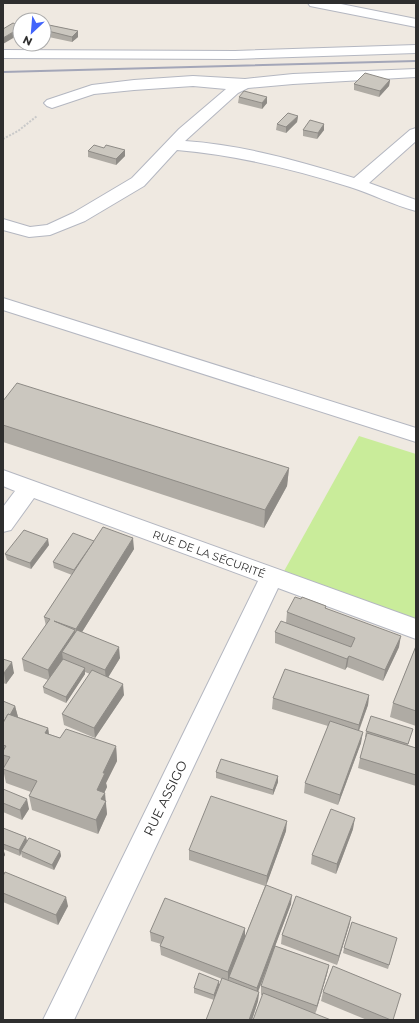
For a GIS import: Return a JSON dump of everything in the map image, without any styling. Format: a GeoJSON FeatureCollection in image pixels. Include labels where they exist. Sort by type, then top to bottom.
{"type":"FeatureCollection","features":[{"type":"Feature","properties":{"kind":"street"},"geometry":{"type":"LineString","coordinates":[[315,3],[416,23]]}},
{"type":"Feature","properties":{"kind":"street"},"geometry":{"type":"LineString","coordinates":[[3,54],[235,55],[416,49]]}},
{"type":"Feature","properties":{"kind":"street"},"geometry":{"type":"LineString","coordinates":[[52,103],[92,90],[134,85],[193,81],[245,84],[293,79],[416,73]]}},
{"type":"Feature","properties":{"kind":"street"},"geometry":{"type":"LineString","coordinates":[[3,224],[29,232],[50,230],[79,217],[138,182],[185,132],[233,90],[245,84]]}},
{"type":"Feature","properties":{"kind":"street"},"geometry":{"type":"LineString","coordinates":[[357,184],[416,133]]}},
{"type":"Feature","properties":{"kind":"street"},"geometry":{"type":"LineString","coordinates":[[173,145],[213,148],[302,167],[357,184],[416,206]]}},
{"type":"Feature","properties":{"kind":"street"},"geometry":{"type":"LineString","coordinates":[[3,304],[416,435]]}},
{"type":"Feature","properties":{"kind":"street","name":"RUE DE LA SÉCURITÉ"},"geometry":{"type":"LineString","coordinates":[[3,478],[416,629]]}},
{"type":"Feature","properties":{"kind":"street"},"geometry":{"type":"LineString","coordinates":[[3,524],[29,488]]}},
{"type":"Feature","properties":{"kind":"street","name":"RUE ASSIGO"},"geometry":{"type":"LineString","coordinates":[[58,1020],[272,576]]}},
{"type":"Feature","properties":{"kind":"path"},"geometry":{"type":"LineString","coordinates":[[3,139],[34,120],[52,103]]}},
{"type":"Feature","properties":{"kind":"green space"},"geometry":{"type":"Polygon","coordinates":[[[359,436],[416,454],[416,621],[283,573],[359,436]]]}},
{"type":"Feature","properties":{"kind":"building"},"geometry":{"type":"Polygon","coordinates":[[[12,24],[12,33],[3,38],[3,29],[12,24]]]}},
{"type":"Feature","properties":{"kind":"building"},"geometry":{"type":"Polygon","coordinates":[[[52,26],[78,31],[72,37],[52,32],[52,26]]]}},
{"type":"Feature","properties":{"kind":"building"},"geometry":{"type":"Polygon","coordinates":[[[365,73],[390,80],[380,91],[354,84],[365,73]]]}},
{"type":"Feature","properties":{"kind":"building"},"geometry":{"type":"Polygon","coordinates":[[[244,91],[267,97],[262,103],[239,97],[244,91]]]}},
{"type":"Feature","properties":{"kind":"building"},"geometry":{"type":"Polygon","coordinates":[[[288,113],[298,116],[286,127],[277,124],[288,113]]]}},
{"type":"Feature","properties":{"kind":"building"},"geometry":{"type":"Polygon","coordinates":[[[310,120],[324,124],[318,133],[303,130],[310,120]]]}},
{"type":"Feature","properties":{"kind":"building"},"geometry":{"type":"Polygon","coordinates":[[[94,145],[104,148],[106,145],[125,150],[116,159],[88,151],[94,145]]]}},
{"type":"Feature","properties":{"kind":"building"},"geometry":{"type":"Polygon","coordinates":[[[17,383],[289,468],[265,510],[3,425],[3,401],[17,383]]]}},
{"type":"Feature","properties":{"kind":"building"},"geometry":{"type":"Polygon","coordinates":[[[103,527],[133,538],[76,629],[54,621],[75,630],[48,670],[22,659],[50,619],[44,617],[103,527]]]}},
{"type":"Feature","properties":{"kind":"building"},"geometry":{"type":"Polygon","coordinates":[[[24,530],[48,539],[30,563],[5,554],[24,530]]]}},
{"type":"Feature","properties":{"kind":"building"},"geometry":{"type":"Polygon","coordinates":[[[73,533],[94,541],[74,570],[53,562],[73,533]]]}},
{"type":"Feature","properties":{"kind":"building"},"geometry":{"type":"Polygon","coordinates":[[[295,597],[301,599],[302,597],[326,606],[325,608],[401,636],[385,670],[349,656],[347,659],[275,632],[281,621],[351,647],[355,638],[287,612],[295,597]]]}},
{"type":"Feature","properties":{"kind":"building"},"geometry":{"type":"Polygon","coordinates":[[[77,630],[119,647],[105,670],[62,652],[77,630]]]}},
{"type":"Feature","properties":{"kind":"building"},"geometry":{"type":"Polygon","coordinates":[[[416,646],[416,711],[393,703],[416,646]]]}},
{"type":"Feature","properties":{"kind":"building"},"geometry":{"type":"Polygon","coordinates":[[[3,659],[12,662],[4,673],[3,673],[3,659]]]}},
{"type":"Feature","properties":{"kind":"building"},"geometry":{"type":"Polygon","coordinates":[[[63,659],[85,668],[66,697],[43,687],[63,659]]]}},
{"type":"Feature","properties":{"kind":"building"},"geometry":{"type":"Polygon","coordinates":[[[285,669],[369,695],[359,725],[273,698],[285,669]]]}},
{"type":"Feature","properties":{"kind":"building"},"geometry":{"type":"Polygon","coordinates":[[[92,670],[123,684],[94,728],[62,714],[92,670]]]}},
{"type":"Feature","properties":{"kind":"building"},"geometry":{"type":"Polygon","coordinates":[[[3,701],[15,706],[3,723],[3,701]]]}},
{"type":"Feature","properties":{"kind":"building"},"geometry":{"type":"Polygon","coordinates":[[[8,714],[48,728],[45,733],[60,738],[66,729],[116,746],[103,773],[105,773],[97,790],[105,793],[101,799],[106,801],[96,820],[29,796],[37,781],[3,769],[10,757],[3,755],[3,751],[6,746],[3,745],[3,723],[8,714]]]}},
{"type":"Feature","properties":{"kind":"building"},"geometry":{"type":"Polygon","coordinates":[[[371,716],[413,729],[408,744],[366,731],[371,716]]]}},
{"type":"Feature","properties":{"kind":"building"},"geometry":{"type":"Polygon","coordinates":[[[330,721],[363,732],[340,795],[305,783],[330,721]]]}},
{"type":"Feature","properties":{"kind":"building"},"geometry":{"type":"Polygon","coordinates":[[[367,733],[416,748],[416,775],[360,758],[367,733]]]}},
{"type":"Feature","properties":{"kind":"building"},"geometry":{"type":"Polygon","coordinates":[[[221,759],[278,776],[273,790],[216,772],[221,759]]]}},
{"type":"Feature","properties":{"kind":"building"},"geometry":{"type":"Polygon","coordinates":[[[3,789],[27,799],[20,810],[3,803],[3,789]]]}},
{"type":"Feature","properties":{"kind":"building"},"geometry":{"type":"Polygon","coordinates":[[[211,796],[287,821],[267,876],[189,850],[211,796]]]}},
{"type":"Feature","properties":{"kind":"building"},"geometry":{"type":"Polygon","coordinates":[[[331,809],[355,818],[337,864],[312,855],[331,809]]]}},
{"type":"Feature","properties":{"kind":"building"},"geometry":{"type":"Polygon","coordinates":[[[3,828],[26,837],[19,850],[3,844],[3,828]]]}},
{"type":"Feature","properties":{"kind":"building"},"geometry":{"type":"Polygon","coordinates":[[[29,838],[60,851],[52,865],[21,851],[29,838]]]}},
{"type":"Feature","properties":{"kind":"building"},"geometry":{"type":"Polygon","coordinates":[[[5,872],[66,897],[56,915],[3,893],[3,876],[5,872]]]}},
{"type":"Feature","properties":{"kind":"building"},"geometry":{"type":"Polygon","coordinates":[[[266,885],[292,895],[257,988],[229,977],[266,885]]]}},
{"type":"Feature","properties":{"kind":"building"},"geometry":{"type":"Polygon","coordinates":[[[296,896],[351,917],[339,956],[282,935],[296,896]]]}},
{"type":"Feature","properties":{"kind":"building"},"geometry":{"type":"Polygon","coordinates":[[[165,898],[245,928],[228,972],[160,946],[164,937],[150,932],[165,898]]]}},
{"type":"Feature","properties":{"kind":"building"},"geometry":{"type":"Polygon","coordinates":[[[352,922],[397,938],[389,965],[344,948],[352,922]]]}},
{"type":"Feature","properties":{"kind":"building"},"geometry":{"type":"Polygon","coordinates":[[[275,946],[329,965],[317,1006],[261,986],[275,946]]]}},
{"type":"Feature","properties":{"kind":"building"},"geometry":{"type":"Polygon","coordinates":[[[333,966],[401,994],[393,1020],[323,992],[333,966]]]}},
{"type":"Feature","properties":{"kind":"building"},"geometry":{"type":"Polygon","coordinates":[[[199,973],[219,981],[214,995],[194,988],[199,973]]]}},
{"type":"Feature","properties":{"kind":"building"},"geometry":{"type":"Polygon","coordinates":[[[222,978],[259,992],[249,1020],[206,1020],[222,978]]]}},
{"type":"Feature","properties":{"kind":"building"},"geometry":{"type":"Polygon","coordinates":[[[263,993],[331,1020],[253,1020],[263,993]]]}},
{"type":"Feature","properties":{"kind":"railway"},"geometry":{"type":"LineString","coordinates":[[3,72],[416,61]]}}]}
